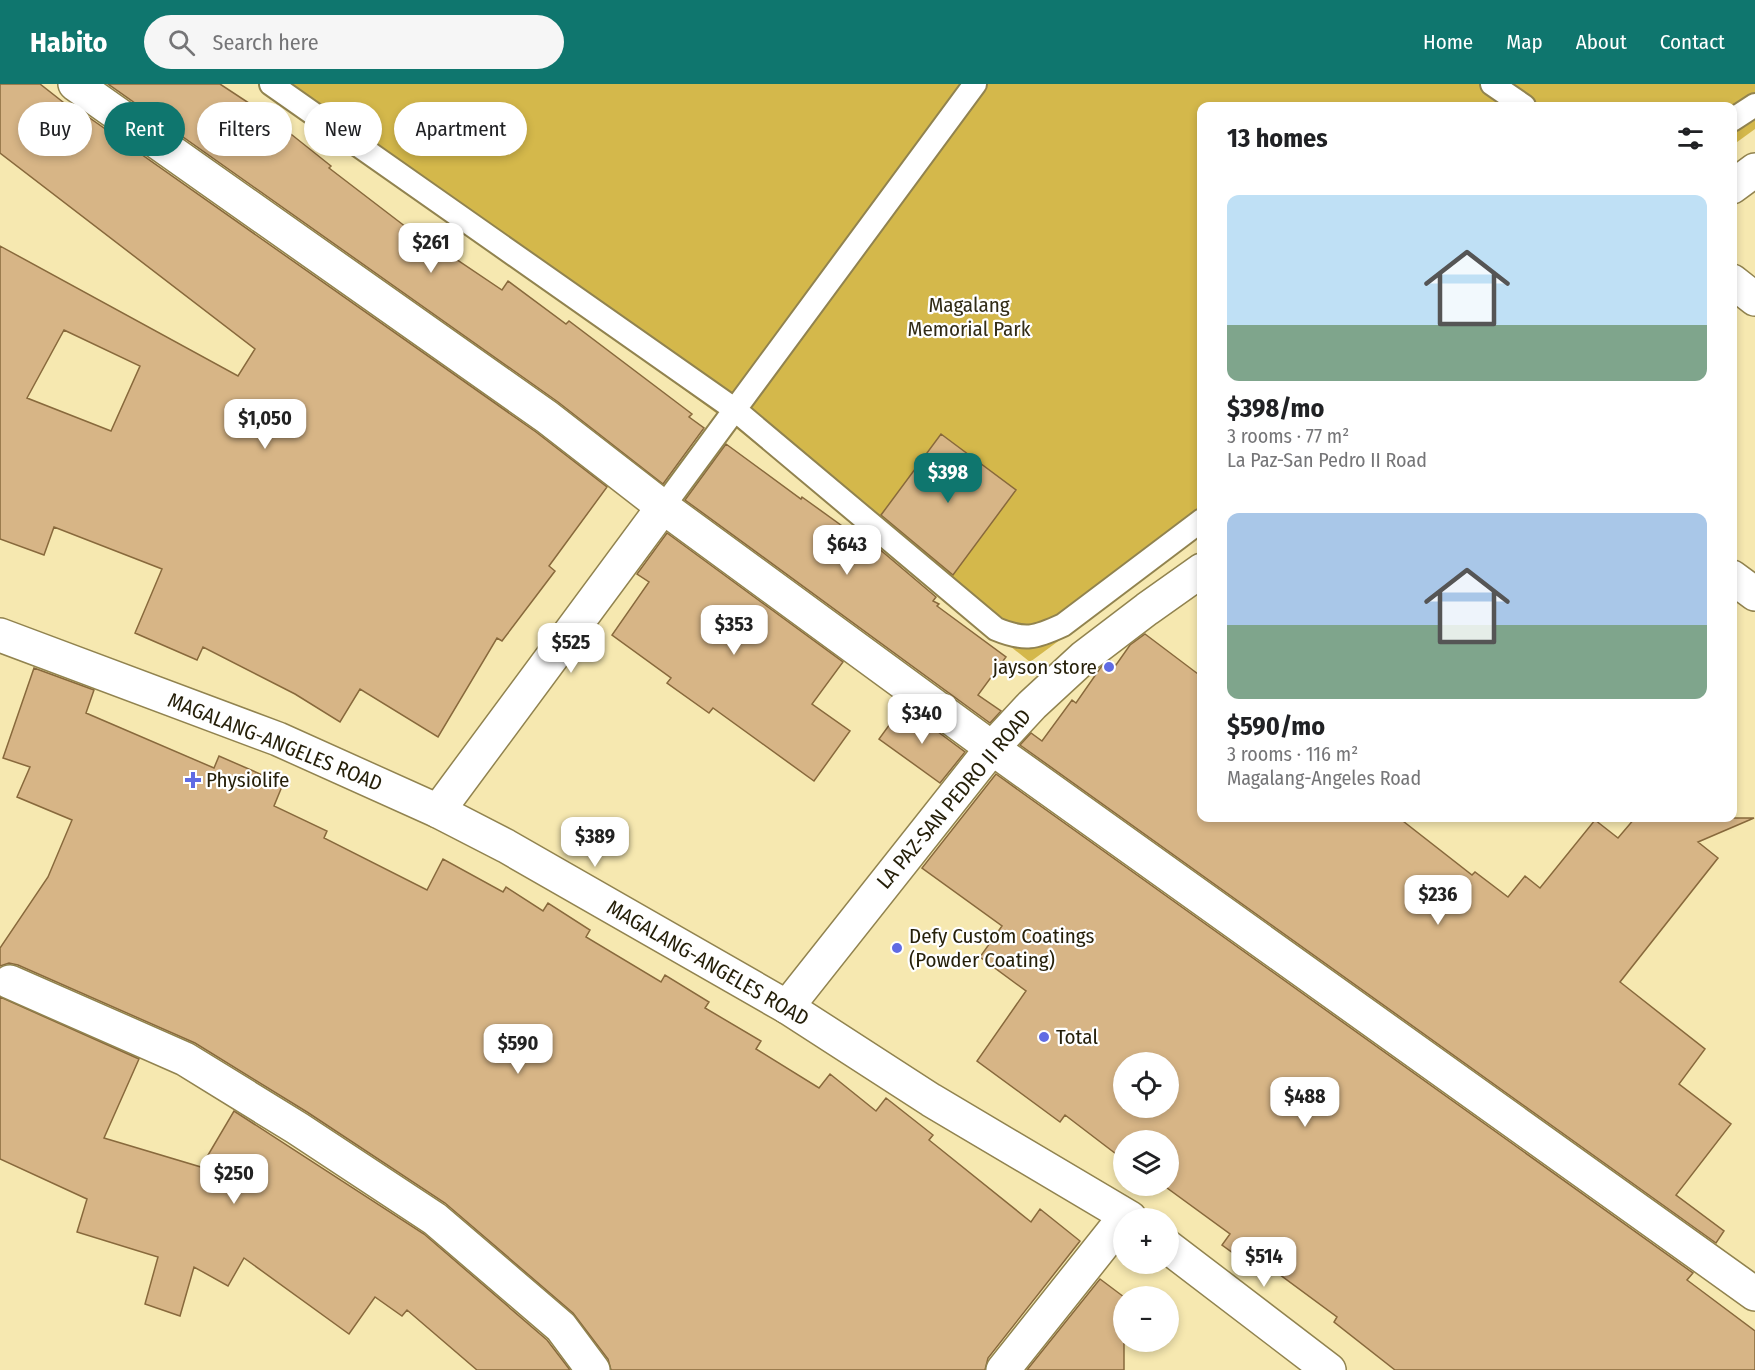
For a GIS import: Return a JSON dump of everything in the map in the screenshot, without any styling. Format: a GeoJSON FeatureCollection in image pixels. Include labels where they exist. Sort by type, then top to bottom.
{"type":"FeatureCollection","features":[{"type":"Feature","properties":{"kind":"street"},"geometry":{"type":"LineString","coordinates":[[75,84],[547,417],[663,507],[992,748],[1755,1294]]}},
{"type":"Feature","properties":{"kind":"street"},"geometry":{"type":"LineString","coordinates":[[1737,184],[1755,170]]}},
{"type":"Feature","properties":{"kind":"street"},"geometry":{"type":"LineString","coordinates":[[1737,285],[1755,299]]}},
{"type":"Feature","properties":{"kind":"street"},"geometry":{"type":"LineString","coordinates":[[438,812],[663,507]]}},
{"type":"Feature","properties":{"kind":"street","name":"LA PAZ-SAN PEDRO II ROAD"},"geometry":{"type":"LineString","coordinates":[[787,1007],[992,748],[1032,705],[1084,657],[1197,574]]}},
{"type":"Feature","properties":{"kind":"street","name":"MAGALANG-ANGELES ROAD"},"geometry":{"type":"LineString","coordinates":[[0,635],[278,739],[438,812],[506,846],[787,1007],[931,1100],[1113,1209]]}},
{"type":"Feature","properties":{"kind":"street"},"geometry":{"type":"LineString","coordinates":[[10,982],[185,1059],[297,1128],[435,1219],[561,1327],[593,1370]]}},
{"type":"Feature","properties":{"kind":"street"},"geometry":{"type":"LineString","coordinates":[[1003,1370],[1113,1233]]}},
{"type":"Feature","properties":{"kind":"street"},"geometry":{"type":"LineString","coordinates":[[1179,1255],[1329,1370]]}},
{"type":"Feature","properties":{"kind":"lane"},"geometry":{"type":"LineString","coordinates":[[271,84],[734,409],[996,629],[1016,637],[1040,636],[1063,626],[1197,524]]}},
{"type":"Feature","properties":{"kind":"lane"},"geometry":{"type":"LineString","coordinates":[[663,507],[975,84]]}},
{"type":"Feature","properties":{"kind":"lane"},"geometry":{"type":"LineString","coordinates":[[1492,84],[1518,102]]}},
{"type":"Feature","properties":{"kind":"lane"},"geometry":{"type":"LineString","coordinates":[[1737,117],[1755,105]]}},
{"type":"Feature","properties":{"kind":"green space","name":"Magalang Memorial Park"},"geometry":{"type":"Polygon","coordinates":[[[268,84],[1755,84],[1755,129],[1737,142],[1737,102],[1197,102],[1197,539],[1030,662],[727,421],[366,156],[382,156],[382,102],[304,102],[304,110],[268,84]]]}},
{"type":"Feature","properties":{"kind":"building"},"geometry":{"type":"Polygon","coordinates":[[[0,84],[40,84],[63,102],[18,102],[18,156],[92,156],[92,120],[104,128],[104,156],[144,156],[536,432],[607,487],[549,566],[555,571],[502,641],[497,638],[438,737],[360,689],[340,722],[295,694],[203,647],[197,660],[135,633],[162,569],[54,527],[44,555],[0,539],[0,246],[238,376],[255,349],[0,153],[0,84]],[[64,330],[27,398],[111,431],[140,366],[64,330]]]}},
{"type":"Feature","properties":{"kind":"building"},"geometry":{"type":"Polygon","coordinates":[[[108,84],[220,84],[247,102],[197,102],[197,147],[185,138],[185,102],[133,102],[108,84]]]}},
{"type":"Feature","properties":{"kind":"building"},"geometry":{"type":"Polygon","coordinates":[[[292,135],[304,144],[304,156],[318,156],[331,166],[329,168],[436,250],[438,247],[502,290],[508,281],[566,324],[569,321],[692,414],[689,417],[704,428],[663,484],[558,402],[210,156],[292,156],[292,135]]]}},
{"type":"Feature","properties":{"kind":"building"},"geometry":{"type":"Polygon","coordinates":[[[941,434],[1016,490],[953,575],[881,515],[941,434]]]}},
{"type":"Feature","properties":{"kind":"building"},"geometry":{"type":"Polygon","coordinates":[[[726,444],[863,541],[865,537],[936,597],[933,601],[939,604],[937,606],[1006,657],[978,695],[1001,711],[990,723],[685,500],[726,444]]]}},
{"type":"Feature","properties":{"kind":"building"},"geometry":{"type":"Polygon","coordinates":[[[667,533],[843,662],[812,704],[850,731],[814,781],[713,708],[709,713],[667,683],[671,678],[612,635],[649,582],[637,574],[667,533]]]}},
{"type":"Feature","properties":{"kind":"building"},"geometry":{"type":"Polygon","coordinates":[[[1145,634],[1197,673],[1197,822],[1404,822],[1472,875],[1475,872],[1508,897],[1525,876],[1540,888],[1593,822],[1598,822],[1618,838],[1632,822],[1737,822],[1737,818],[1754,818],[1698,842],[1718,858],[1620,982],[1705,1049],[1679,1084],[1731,1124],[1676,1195],[1724,1231],[1716,1243],[1020,745],[1031,733],[1042,741],[1072,700],[1076,703],[1101,667],[1110,661],[1116,665],[1130,645],[1145,634]]]}},
{"type":"Feature","properties":{"kind":"building"},"geometry":{"type":"Polygon","coordinates":[[[34,668],[94,690],[86,713],[214,768],[219,756],[283,784],[274,806],[327,831],[324,838],[427,890],[443,859],[503,892],[506,887],[543,911],[548,903],[590,930],[586,937],[661,982],[665,975],[709,1002],[705,1008],[761,1041],[756,1049],[819,1088],[830,1074],[876,1111],[886,1098],[933,1135],[929,1140],[1031,1222],[1040,1209],[1080,1241],[988,1358],[985,1370],[611,1370],[608,1359],[573,1313],[445,1203],[307,1112],[195,1043],[18,965],[9,963],[0,966],[0,948],[48,877],[72,820],[17,797],[30,767],[3,758],[34,668]]]}},
{"type":"Feature","properties":{"kind":"building"},"geometry":{"type":"Polygon","coordinates":[[[903,706],[965,752],[940,783],[879,739],[903,706]]]}},
{"type":"Feature","properties":{"kind":"building"},"geometry":{"type":"Polygon","coordinates":[[[996,774],[1693,1273],[1687,1280],[1755,1331],[1755,1370],[1395,1370],[1334,1322],[1337,1317],[1268,1266],[1262,1274],[1222,1245],[1230,1234],[1178,1196],[1179,1130],[1113,1130],[1113,1152],[1065,1115],[1060,1122],[977,1061],[1026,991],[980,957],[1002,926],[922,868],[996,774]]]}},
{"type":"Feature","properties":{"kind":"building"},"geometry":{"type":"Polygon","coordinates":[[[0,997],[139,1059],[104,1138],[201,1167],[234,1111],[424,1234],[547,1340],[570,1370],[477,1370],[407,1310],[402,1316],[375,1297],[349,1334],[244,1258],[228,1286],[194,1267],[180,1316],[145,1304],[158,1257],[77,1232],[87,1199],[0,1159],[0,997]]]}},
{"type":"Feature","properties":{"kind":"building"},"geometry":{"type":"Polygon","coordinates":[[[1100,1279],[1113,1289],[1113,1352],[1124,1352],[1124,1370],[1027,1370],[1100,1279]]]}},
{"type":"Feature","properties":{"kind":"place","name":"jayson store"},"geometry":{"type":"Point","coordinates":[1109,667]}},
{"type":"Feature","properties":{"kind":"place","name":"Physiolife"},"geometry":{"type":"Point","coordinates":[193,780]}},
{"type":"Feature","properties":{"kind":"place","name":"Defy Custom Coatings (Powder Coating)"},"geometry":{"type":"Point","coordinates":[897,948]}},
{"type":"Feature","properties":{"kind":"place","name":"Total"},"geometry":{"type":"Point","coordinates":[1044,1037]}}]}
